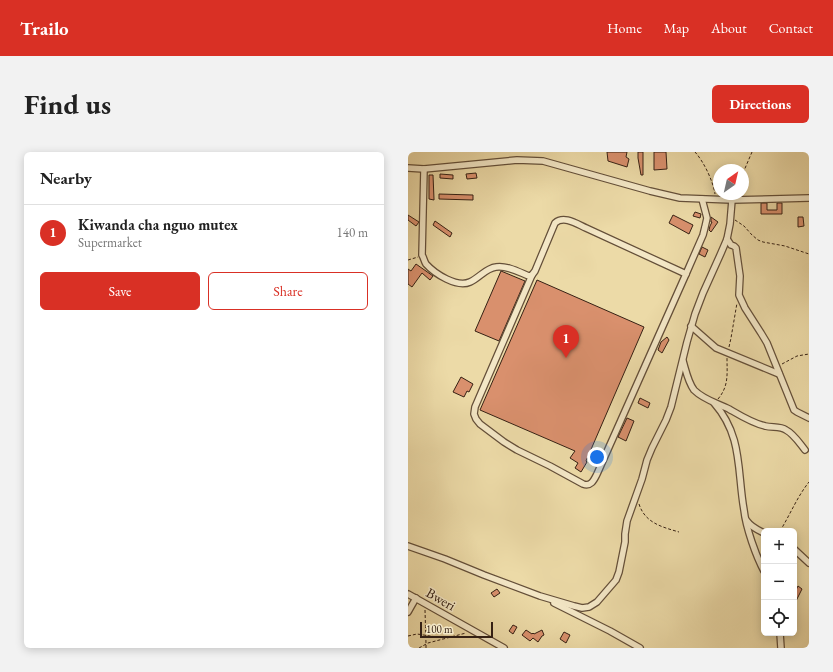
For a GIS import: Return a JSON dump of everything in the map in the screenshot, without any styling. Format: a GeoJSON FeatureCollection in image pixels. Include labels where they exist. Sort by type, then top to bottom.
{"type":"FeatureCollection","features":[{"type":"Feature","properties":{"kind":"street"},"geometry":{"type":"LineString","coordinates":[[408,168],[424,169],[517,160],[543,161],[680,198],[713,200]]}},
{"type":"Feature","properties":{"kind":"street"},"geometry":{"type":"LineString","coordinates":[[424,169],[422,255],[426,263],[434,271],[459,284],[468,283],[478,278],[487,270],[501,266],[529,276],[532,275]]}},
{"type":"Feature","properties":{"kind":"street"},"geometry":{"type":"LineString","coordinates":[[749,200],[809,198]]}},
{"type":"Feature","properties":{"kind":"street"},"geometry":{"type":"LineString","coordinates":[[686,274],[570,221],[563,219],[559,220],[556,223],[532,275],[476,408],[474,414],[476,419],[480,424],[517,450],[586,485],[592,483],[597,474],[686,274],[703,235],[707,218],[702,199]]}},
{"type":"Feature","properties":{"kind":"street"},"geometry":{"type":"LineString","coordinates":[[408,546],[445,558],[496,579],[549,598],[582,608],[593,605],[604,595],[616,580],[619,572],[626,528],[647,460],[671,407],[692,326],[703,293],[727,239],[732,200]]}},
{"type":"Feature","properties":{"kind":"street"},"geometry":{"type":"LineString","coordinates":[[727,239],[731,245],[736,248],[740,276],[739,295],[766,343],[794,410],[809,418]]}},
{"type":"Feature","properties":{"kind":"street"},"geometry":{"type":"LineString","coordinates":[[692,326],[716,348],[778,371]]}},
{"type":"Feature","properties":{"kind":"street"},"geometry":{"type":"LineString","coordinates":[[683,361],[690,382],[699,394],[714,403],[752,421],[766,426],[782,428],[788,431],[805,450]]}},
{"type":"Feature","properties":{"kind":"street"},"geometry":{"type":"LineString","coordinates":[[714,403],[724,416],[737,447],[745,518],[761,564]]}},
{"type":"Feature","properties":{"kind":"street"},"geometry":{"type":"LineString","coordinates":[[745,518],[750,526],[761,531]]}},
{"type":"Feature","properties":{"kind":"street"},"geometry":{"type":"LineString","coordinates":[[797,552],[809,563]]}},
{"type":"Feature","properties":{"kind":"street","name":"Bweri"},"geometry":{"type":"LineString","coordinates":[[408,594],[504,648]]}},
{"type":"Feature","properties":{"kind":"street"},"geometry":{"type":"LineString","coordinates":[[408,612],[416,598]]}},
{"type":"Feature","properties":{"kind":"street"},"geometry":{"type":"LineString","coordinates":[[549,598],[556,604],[640,648]]}},
{"type":"Feature","properties":{"kind":"street"},"geometry":{"type":"LineString","coordinates":[[780,636],[781,648]]}},
{"type":"Feature","properties":{"kind":"path"},"geometry":{"type":"LineString","coordinates":[[695,152],[704,166],[713,186]]}},
{"type":"Feature","properties":{"kind":"path"},"geometry":{"type":"LineString","coordinates":[[747,164],[752,152]]}},
{"type":"Feature","properties":{"kind":"path"},"geometry":{"type":"LineString","coordinates":[[731,216],[758,240],[786,246],[809,254]]}},
{"type":"Feature","properties":{"kind":"path"},"geometry":{"type":"LineString","coordinates":[[408,260],[422,255]]}},
{"type":"Feature","properties":{"kind":"path"},"geometry":{"type":"LineString","coordinates":[[714,403],[721,396],[726,385],[727,353],[739,295]]}},
{"type":"Feature","properties":{"kind":"path"},"geometry":{"type":"LineString","coordinates":[[778,371],[797,356],[809,354]]}},
{"type":"Feature","properties":{"kind":"path"},"geometry":{"type":"LineString","coordinates":[[782,528],[802,491],[809,482]]}},
{"type":"Feature","properties":{"kind":"path"},"geometry":{"type":"LineString","coordinates":[[636,496],[639,507],[647,518],[660,527],[679,532]]}},
{"type":"Feature","properties":{"kind":"path"},"geometry":{"type":"LineString","coordinates":[[425,603],[426,648]]}},
{"type":"Feature","properties":{"kind":"path"},"geometry":{"type":"LineString","coordinates":[[419,648],[426,644],[473,630]]}},
{"type":"Feature","properties":{"kind":"path"},"geometry":{"type":"LineString","coordinates":[[408,636],[417,634],[445,639]]}},
{"type":"Feature","properties":{"kind":"building"},"geometry":{"type":"Polygon","coordinates":[[[607,152],[627,152],[626,157],[629,159],[627,167],[608,161],[607,152]]]}},
{"type":"Feature","properties":{"kind":"building"},"geometry":{"type":"Polygon","coordinates":[[[638,152],[643,152],[643,175],[641,175],[638,152]]]}},
{"type":"Feature","properties":{"kind":"building"},"geometry":{"type":"Polygon","coordinates":[[[654,152],[666,152],[667,169],[654,170],[654,152]]]}},
{"type":"Feature","properties":{"kind":"building"},"geometry":{"type":"Polygon","coordinates":[[[476,173],[477,178],[467,179],[466,174],[476,173]]]}},
{"type":"Feature","properties":{"kind":"building"},"geometry":{"type":"Polygon","coordinates":[[[440,174],[453,175],[453,179],[440,178],[440,174]]]}},
{"type":"Feature","properties":{"kind":"building"},"geometry":{"type":"Polygon","coordinates":[[[429,175],[433,175],[434,200],[429,199],[429,175]]]}},
{"type":"Feature","properties":{"kind":"building"},"geometry":{"type":"Polygon","coordinates":[[[439,194],[473,195],[473,200],[439,199],[439,194]]]}},
{"type":"Feature","properties":{"kind":"building"},"geometry":{"type":"Polygon","coordinates":[[[761,203],[767,203],[767,210],[777,210],[777,203],[782,203],[782,214],[761,214],[761,203]]]}},
{"type":"Feature","properties":{"kind":"building"},"geometry":{"type":"Polygon","coordinates":[[[695,212],[701,214],[700,218],[693,216],[695,212]]]}},
{"type":"Feature","properties":{"kind":"building"},"geometry":{"type":"Polygon","coordinates":[[[408,215],[419,222],[416,226],[408,220],[408,215]]]}},
{"type":"Feature","properties":{"kind":"building"},"geometry":{"type":"Polygon","coordinates":[[[673,215],[693,225],[689,234],[669,223],[673,215]]]}},
{"type":"Feature","properties":{"kind":"building"},"geometry":{"type":"Polygon","coordinates":[[[711,217],[718,222],[711,232],[709,230],[712,222],[711,217]]]}},
{"type":"Feature","properties":{"kind":"building"},"geometry":{"type":"Polygon","coordinates":[[[798,217],[803,217],[804,226],[798,227],[798,217]]]}},
{"type":"Feature","properties":{"kind":"building"},"geometry":{"type":"Polygon","coordinates":[[[435,221],[452,233],[450,237],[433,225],[435,221]]]}},
{"type":"Feature","properties":{"kind":"building"},"geometry":{"type":"Polygon","coordinates":[[[702,247],[708,250],[705,257],[699,254],[702,247]]]}},
{"type":"Feature","properties":{"kind":"building"},"geometry":{"type":"Polygon","coordinates":[[[416,264],[433,276],[430,280],[422,273],[412,287],[408,284],[408,269],[411,271],[416,264]]]}},
{"type":"Feature","properties":{"kind":"building"},"geometry":{"type":"Polygon","coordinates":[[[501,271],[525,281],[499,341],[475,331],[501,271]]]}},
{"type":"Feature","properties":{"kind":"building"},"geometry":{"type":"Polygon","coordinates":[[[537,280],[644,327],[586,461],[587,462],[581,472],[575,468],[578,463],[570,458],[575,451],[480,410],[537,280]]]}},
{"type":"Feature","properties":{"kind":"building"},"geometry":{"type":"Polygon","coordinates":[[[667,337],[669,340],[662,353],[658,350],[661,342],[667,337]]]}},
{"type":"Feature","properties":{"kind":"building"},"geometry":{"type":"Polygon","coordinates":[[[461,377],[473,384],[469,392],[467,391],[464,397],[453,392],[461,377]]]}},
{"type":"Feature","properties":{"kind":"building"},"geometry":{"type":"Polygon","coordinates":[[[640,398],[650,403],[648,408],[638,403],[640,398]]]}},
{"type":"Feature","properties":{"kind":"building"},"geometry":{"type":"Polygon","coordinates":[[[627,418],[634,421],[626,441],[618,437],[627,418]]]}},
{"type":"Feature","properties":{"kind":"building"},"geometry":{"type":"Polygon","coordinates":[[[798,586],[802,589],[797,599],[798,586]]]}},
{"type":"Feature","properties":{"kind":"building"},"geometry":{"type":"Polygon","coordinates":[[[497,589],[500,593],[494,597],[491,593],[497,589]]]}},
{"type":"Feature","properties":{"kind":"building"},"geometry":{"type":"Polygon","coordinates":[[[513,625],[517,627],[513,634],[509,631],[513,625]]]}},
{"type":"Feature","properties":{"kind":"building"},"geometry":{"type":"Polygon","coordinates":[[[526,630],[534,634],[542,630],[544,635],[538,642],[533,638],[530,641],[522,635],[526,630]]]}},
{"type":"Feature","properties":{"kind":"building"},"geometry":{"type":"Polygon","coordinates":[[[564,632],[570,635],[566,643],[560,639],[564,632]]]}},
{"type":"Feature","properties":{"kind":"place","name":"Kiwanda cha nguo mutex"},"geometry":{"type":"Point","coordinates":[566,358]}}]}
